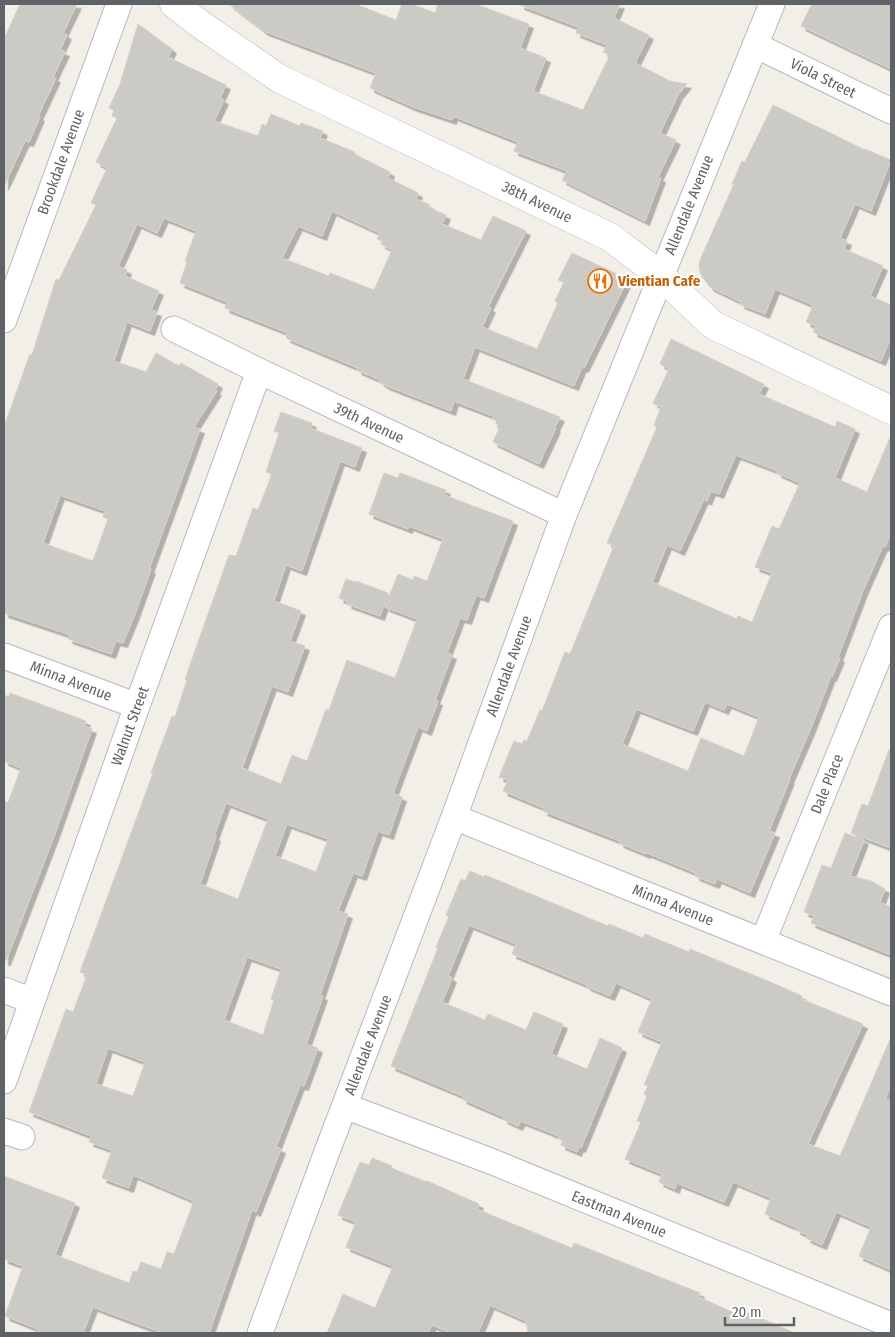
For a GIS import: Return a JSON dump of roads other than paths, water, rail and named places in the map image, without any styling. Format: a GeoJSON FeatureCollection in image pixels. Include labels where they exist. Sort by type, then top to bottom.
{"type":"FeatureCollection","features":[{"type":"Feature","properties":{"kind":"street","name":"Brookdale Avenue"},"geometry":{"type":"LineString","coordinates":[[4,320],[118,4]]}},
{"type":"Feature","properties":{"kind":"street","name":"38th Avenue"},"geometry":{"type":"LineString","coordinates":[[174,4],[280,79],[610,237],[660,276],[713,325],[891,410]]}},
{"type":"Feature","properties":{"kind":"street","name":"Allendale Avenue"},"geometry":{"type":"LineString","coordinates":[[260,1333],[454,817],[564,514],[755,45],[763,7]]}},
{"type":"Feature","properties":{"kind":"street","name":"Viola Street"},"geometry":{"type":"LineString","coordinates":[[755,45],[891,111]]}},
{"type":"Feature","properties":{"kind":"street","name":"39th Avenue"},"geometry":{"type":"LineString","coordinates":[[174,330],[564,514]]}},
{"type":"Feature","properties":{"kind":"street","name":"Walnut Street"},"geometry":{"type":"LineString","coordinates":[[4,1082],[137,706],[259,371]]}},
{"type":"Feature","properties":{"kind":"street","name":"Dale Place"},"geometry":{"type":"LineString","coordinates":[[763,941],[891,627]]}},
{"type":"Feature","properties":{"kind":"street","name":"Minna Avenue"},"geometry":{"type":"LineString","coordinates":[[4,656],[137,706]]}},
{"type":"Feature","properties":{"kind":"street","name":"Minna Avenue"},"geometry":{"type":"LineString","coordinates":[[454,817],[891,993]]}},
{"type":"Feature","properties":{"kind":"street"},"geometry":{"type":"LineString","coordinates":[[4,990],[32,1001]]}},
{"type":"Feature","properties":{"kind":"street","name":"Eastman Avenue"},"geometry":{"type":"LineString","coordinates":[[345,1106],[493,1162],[891,1325]]}},
{"type":"Feature","properties":{"kind":"place","name":"Vientian Cafe"},"geometry":{"type":"Point","coordinates":[600,281]}}]}
